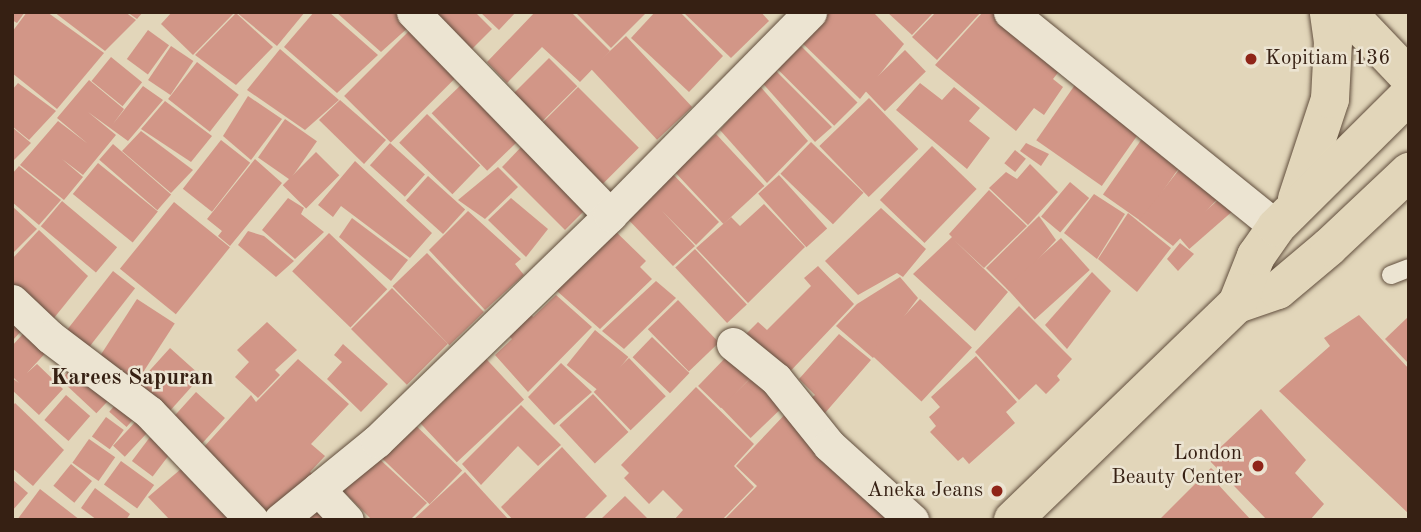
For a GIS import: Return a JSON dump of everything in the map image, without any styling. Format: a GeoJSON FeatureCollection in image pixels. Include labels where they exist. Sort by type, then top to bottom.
{"type":"FeatureCollection","features":[{"type":"Feature","properties":{"kind":"main road"},"geometry":{"type":"LineString","coordinates":[[1285,219],[1330,99],[1332,42],[1329,12]]}},
{"type":"Feature","properties":{"kind":"main road"},"geometry":{"type":"LineString","coordinates":[[1346,12],[1409,77]]}},
{"type":"Feature","properties":{"kind":"main road"},"geometry":{"type":"LineString","coordinates":[[1013,520],[1237,304],[1256,256],[1285,219],[1409,95]]}},
{"type":"Feature","properties":{"kind":"main road"},"geometry":{"type":"LineString","coordinates":[[1237,304],[1278,290],[1329,247],[1409,172]]}},
{"type":"Feature","properties":{"kind":"main road"},"geometry":{"type":"LineString","coordinates":[[1329,247],[1409,202]]}},
{"type":"Feature","properties":{"kind":"street"},"geometry":{"type":"LineString","coordinates":[[412,12],[610,215]]}},
{"type":"Feature","properties":{"kind":"street"},"geometry":{"type":"LineString","coordinates":[[280,520],[377,441],[610,215],[810,12]]}},
{"type":"Feature","properties":{"kind":"street"},"geometry":{"type":"LineString","coordinates":[[1010,12],[1285,219]]}},
{"type":"Feature","properties":{"kind":"street"},"geometry":{"type":"LineString","coordinates":[[12,301],[50,337],[149,412],[252,520]]}},
{"type":"Feature","properties":{"kind":"street"},"geometry":{"type":"LineString","coordinates":[[733,344],[776,379],[829,445],[912,520]]}},
{"type":"Feature","properties":{"kind":"street"},"geometry":{"type":"LineString","coordinates":[[318,489],[347,520]]}},
{"type":"Feature","properties":{"kind":"lane"},"geometry":{"type":"LineString","coordinates":[[1391,275],[1409,268]]}},
{"type":"Feature","properties":{"kind":"building"},"geometry":{"type":"Polygon","coordinates":[[[12,12],[25,12],[17,23],[12,20],[12,12]]]}},
{"type":"Feature","properties":{"kind":"building"},"geometry":{"type":"Polygon","coordinates":[[[27,12],[47,12],[104,53],[57,109],[12,73],[12,32],[27,12]]]}},
{"type":"Feature","properties":{"kind":"building"},"geometry":{"type":"Polygon","coordinates":[[[54,12],[125,12],[136,20],[105,51],[54,12]]]}},
{"type":"Feature","properties":{"kind":"building"},"geometry":{"type":"Polygon","coordinates":[[[127,12],[143,12],[137,19],[127,12]]]}},
{"type":"Feature","properties":{"kind":"building"},"geometry":{"type":"Polygon","coordinates":[[[172,12],[235,12],[193,55],[161,24],[172,12]]]}},
{"type":"Feature","properties":{"kind":"building"},"geometry":{"type":"Polygon","coordinates":[[[236,12],[305,12],[277,46],[236,12]]]}},
{"type":"Feature","properties":{"kind":"building"},"geometry":{"type":"Polygon","coordinates":[[[314,12],[329,12],[378,55],[337,93],[284,47],[314,12]]]}},
{"type":"Feature","properties":{"kind":"building"},"geometry":{"type":"Polygon","coordinates":[[[336,12],[400,12],[411,25],[381,52],[336,12]]]}},
{"type":"Feature","properties":{"kind":"building"},"geometry":{"type":"Polygon","coordinates":[[[427,12],[475,12],[492,29],[465,56],[427,12]]]}},
{"type":"Feature","properties":{"kind":"building"},"geometry":{"type":"Polygon","coordinates":[[[480,12],[516,12],[499,30],[480,12]]]}},
{"type":"Feature","properties":{"kind":"building"},"geometry":{"type":"Polygon","coordinates":[[[535,12],[571,12],[610,51],[580,82],[542,47],[507,83],[487,62],[535,12]]]}},
{"type":"Feature","properties":{"kind":"building"},"geometry":{"type":"Polygon","coordinates":[[[575,12],[647,12],[611,48],[575,12]]]}},
{"type":"Feature","properties":{"kind":"building"},"geometry":{"type":"Polygon","coordinates":[[[655,12],[680,12],[723,56],[689,92],[631,38],[655,12]]]}},
{"type":"Feature","properties":{"kind":"building"},"geometry":{"type":"Polygon","coordinates":[[[683,12],[761,12],[769,21],[731,58],[683,12]]]}},
{"type":"Feature","properties":{"kind":"building"},"geometry":{"type":"Polygon","coordinates":[[[821,12],[873,12],[904,44],[860,99],[796,37],[821,12]]]}},
{"type":"Feature","properties":{"kind":"building"},"geometry":{"type":"Polygon","coordinates":[[[887,12],[934,12],[912,35],[887,12]]]}},
{"type":"Feature","properties":{"kind":"building"},"geometry":{"type":"Polygon","coordinates":[[[936,12],[981,12],[937,60],[912,37],[936,12]]]}},
{"type":"Feature","properties":{"kind":"building"},"geometry":{"type":"Polygon","coordinates":[[[983,12],[993,12],[1060,70],[1053,79],[1063,87],[1044,115],[1034,108],[1016,131],[935,65],[983,12]]]}},
{"type":"Feature","properties":{"kind":"building"},"geometry":{"type":"Polygon","coordinates":[[[236,13],[273,47],[236,85],[195,55],[236,13]]]}},
{"type":"Feature","properties":{"kind":"building"},"geometry":{"type":"Polygon","coordinates":[[[412,28],[459,75],[391,143],[344,96],[412,28]]]}},
{"type":"Feature","properties":{"kind":"building"},"geometry":{"type":"Polygon","coordinates":[[[148,30],[169,45],[148,74],[127,59],[148,30]]]}},
{"type":"Feature","properties":{"kind":"building"},"geometry":{"type":"Polygon","coordinates":[[[626,36],[692,107],[657,140],[591,69],[626,36]]]}},
{"type":"Feature","properties":{"kind":"building"},"geometry":{"type":"Polygon","coordinates":[[[796,41],[858,103],[834,126],[773,64],[796,41]]]}},
{"type":"Feature","properties":{"kind":"building"},"geometry":{"type":"Polygon","coordinates":[[[171,46],[193,61],[170,95],[148,80],[171,46]]]}},
{"type":"Feature","properties":{"kind":"building"},"geometry":{"type":"Polygon","coordinates":[[[280,49],[339,100],[305,130],[247,90],[280,49]]]}},
{"type":"Feature","properties":{"kind":"building"},"geometry":{"type":"Polygon","coordinates":[[[905,50],[926,72],[885,111],[864,90],[905,50]]]}},
{"type":"Feature","properties":{"kind":"building"},"geometry":{"type":"Polygon","coordinates":[[[111,57],[142,82],[123,106],[91,81],[111,57]]]}},
{"type":"Feature","properties":{"kind":"building"},"geometry":{"type":"Polygon","coordinates":[[[549,58],[577,86],[536,128],[507,100],[549,58]]]}},
{"type":"Feature","properties":{"kind":"building"},"geometry":{"type":"Polygon","coordinates":[[[197,62],[239,95],[210,132],[168,99],[197,62]]]}},
{"type":"Feature","properties":{"kind":"building"},"geometry":{"type":"Polygon","coordinates":[[[771,66],[832,127],[815,142],[759,79],[771,66]]]}},
{"type":"Feature","properties":{"kind":"building"},"geometry":{"type":"Polygon","coordinates":[[[89,80],[124,109],[113,124],[143,86],[163,100],[128,141],[88,112],[116,135],[83,175],[62,159],[83,177],[64,200],[20,165],[58,121],[88,144],[57,118],[89,80]]]}},
{"type":"Feature","properties":{"kind":"building"},"geometry":{"type":"Polygon","coordinates":[[[464,82],[520,140],[487,171],[432,113],[464,82]]]}},
{"type":"Feature","properties":{"kind":"building"},"geometry":{"type":"Polygon","coordinates":[[[1077,82],[1143,128],[1102,186],[1036,140],[1077,82]]]}},
{"type":"Feature","properties":{"kind":"building"},"geometry":{"type":"Polygon","coordinates":[[[18,83],[56,111],[29,140],[12,126],[12,90],[18,83]]]}},
{"type":"Feature","properties":{"kind":"building"},"geometry":{"type":"Polygon","coordinates":[[[920,83],[942,100],[954,87],[980,108],[969,121],[990,138],[967,169],[896,110],[920,83]]]}},
{"type":"Feature","properties":{"kind":"building"},"geometry":{"type":"Polygon","coordinates":[[[758,84],[808,141],[767,183],[720,130],[758,84]]]}},
{"type":"Feature","properties":{"kind":"building"},"geometry":{"type":"Polygon","coordinates":[[[578,87],[639,148],[596,191],[535,130],[578,87]]]}},
{"type":"Feature","properties":{"kind":"building"},"geometry":{"type":"Polygon","coordinates":[[[248,96],[282,119],[251,160],[223,136],[248,96]]]}},
{"type":"Feature","properties":{"kind":"building"},"geometry":{"type":"Polygon","coordinates":[[[869,98],[918,149],[869,197],[819,146],[869,98]]]}},
{"type":"Feature","properties":{"kind":"building"},"geometry":{"type":"Polygon","coordinates":[[[340,100],[386,140],[364,164],[319,120],[340,100]]]}},
{"type":"Feature","properties":{"kind":"building"},"geometry":{"type":"Polygon","coordinates":[[[165,101],[212,136],[191,162],[141,129],[165,101]]]}},
{"type":"Feature","properties":{"kind":"building"},"geometry":{"type":"Polygon","coordinates":[[[427,114],[480,165],[452,194],[399,143],[427,114]]]}},
{"type":"Feature","properties":{"kind":"building"},"geometry":{"type":"Polygon","coordinates":[[[285,119],[317,141],[290,180],[258,158],[285,119]]]}},
{"type":"Feature","properties":{"kind":"building"},"geometry":{"type":"Polygon","coordinates":[[[12,127],[31,143],[12,162],[12,127]]]}},
{"type":"Feature","properties":{"kind":"building"},"geometry":{"type":"Polygon","coordinates":[[[141,131],[193,170],[171,193],[122,151],[141,131]]]}},
{"type":"Feature","properties":{"kind":"building"},"geometry":{"type":"Polygon","coordinates":[[[1146,133],[1185,160],[1141,221],[1103,194],[1146,133]]]}},
{"type":"Feature","properties":{"kind":"building"},"geometry":{"type":"Polygon","coordinates":[[[716,134],[764,186],[723,224],[675,172],[716,134]]]}},
{"type":"Feature","properties":{"kind":"building"},"geometry":{"type":"Polygon","coordinates":[[[221,140],[250,163],[212,212],[183,189],[221,140]]]}},
{"type":"Feature","properties":{"kind":"building"},"geometry":{"type":"Polygon","coordinates":[[[811,142],[864,193],[833,224],[780,174],[811,142]]]}},
{"type":"Feature","properties":{"kind":"building"},"geometry":{"type":"Polygon","coordinates":[[[390,143],[425,174],[405,197],[370,165],[390,143]]]}},
{"type":"Feature","properties":{"kind":"building"},"geometry":{"type":"Polygon","coordinates":[[[525,143],[585,210],[565,230],[502,167],[525,143]]]}},
{"type":"Feature","properties":{"kind":"building"},"geometry":{"type":"Polygon","coordinates":[[[1026,143],[1049,154],[1041,166],[1020,151],[1026,143]]]}},
{"type":"Feature","properties":{"kind":"building"},"geometry":{"type":"Polygon","coordinates":[[[113,144],[171,195],[157,210],[99,160],[113,144]]]}},
{"type":"Feature","properties":{"kind":"building"},"geometry":{"type":"Polygon","coordinates":[[[932,146],[977,189],[924,243],[880,200],[932,146]]]}},
{"type":"Feature","properties":{"kind":"building"},"geometry":{"type":"Polygon","coordinates":[[[1015,150],[1026,159],[1015,172],[1004,163],[1015,150]]]}},
{"type":"Feature","properties":{"kind":"building"},"geometry":{"type":"Polygon","coordinates":[[[316,152],[339,175],[306,209],[283,185],[316,152]]]}},
{"type":"Feature","properties":{"kind":"building"},"geometry":{"type":"Polygon","coordinates":[[[255,159],[282,183],[230,246],[218,236],[222,231],[207,219],[255,159]]]}},
{"type":"Feature","properties":{"kind":"building"},"geometry":{"type":"Polygon","coordinates":[[[355,161],[432,233],[410,258],[341,206],[333,217],[318,205],[355,161]]]}},
{"type":"Feature","properties":{"kind":"building"},"geometry":{"type":"Polygon","coordinates":[[[1186,161],[1224,192],[1173,246],[1139,220],[1186,161]]]}},
{"type":"Feature","properties":{"kind":"building"},"geometry":{"type":"Polygon","coordinates":[[[98,163],[158,211],[133,243],[73,194],[98,163]]]}},
{"type":"Feature","properties":{"kind":"building"},"geometry":{"type":"Polygon","coordinates":[[[1030,164],[1058,192],[1028,225],[989,188],[1006,172],[1017,179],[1030,164]]]}},
{"type":"Feature","properties":{"kind":"building"},"geometry":{"type":"Polygon","coordinates":[[[19,166],[61,200],[39,225],[12,202],[12,174],[19,166]]]}},
{"type":"Feature","properties":{"kind":"building"},"geometry":{"type":"Polygon","coordinates":[[[665,166],[719,222],[696,245],[662,211],[695,246],[673,266],[621,212],[665,166]]]}},
{"type":"Feature","properties":{"kind":"building"},"geometry":{"type":"Polygon","coordinates":[[[498,167],[518,187],[485,219],[458,200],[498,167]]]}},
{"type":"Feature","properties":{"kind":"building"},"geometry":{"type":"Polygon","coordinates":[[[779,175],[827,229],[806,247],[758,194],[779,175]]]}},
{"type":"Feature","properties":{"kind":"building"},"geometry":{"type":"Polygon","coordinates":[[[428,176],[465,209],[443,234],[406,201],[428,176]]]}},
{"type":"Feature","properties":{"kind":"building"},"geometry":{"type":"Polygon","coordinates":[[[1070,182],[1089,198],[1060,233],[1041,216],[1070,182]]]}},
{"type":"Feature","properties":{"kind":"building"},"geometry":{"type":"Polygon","coordinates":[[[989,190],[1027,226],[984,268],[954,240],[1008,292],[975,331],[913,274],[952,237],[949,234],[989,190]]]}},
{"type":"Feature","properties":{"kind":"building"},"geometry":{"type":"Polygon","coordinates":[[[1094,194],[1125,214],[1097,259],[1064,233],[1094,194]]]}},
{"type":"Feature","properties":{"kind":"building"},"geometry":{"type":"Polygon","coordinates":[[[1225,194],[1237,208],[1189,249],[1177,235],[1225,194]]]}},
{"type":"Feature","properties":{"kind":"building"},"geometry":{"type":"Polygon","coordinates":[[[288,198],[304,208],[301,214],[324,232],[295,259],[262,230],[288,198]]]}},
{"type":"Feature","properties":{"kind":"building"},"geometry":{"type":"Polygon","coordinates":[[[511,198],[548,229],[526,257],[488,220],[511,198]]]}},
{"type":"Feature","properties":{"kind":"building"},"geometry":{"type":"Polygon","coordinates":[[[62,201],[117,247],[96,273],[41,226],[62,201]]]}},
{"type":"Feature","properties":{"kind":"building"},"geometry":{"type":"Polygon","coordinates":[[[174,202],[230,247],[176,314],[120,269],[174,202]]]}},
{"type":"Feature","properties":{"kind":"building"},"geometry":{"type":"Polygon","coordinates":[[[764,204],[805,247],[748,303],[696,248],[731,217],[740,226],[764,204]]]}},
{"type":"Feature","properties":{"kind":"building"},"geometry":{"type":"Polygon","coordinates":[[[12,206],[37,229],[12,254],[12,206]]]}},
{"type":"Feature","properties":{"kind":"building"},"geometry":{"type":"Polygon","coordinates":[[[881,208],[926,249],[903,277],[897,273],[858,295],[825,261],[881,208]]]}},
{"type":"Feature","properties":{"kind":"building"},"geometry":{"type":"Polygon","coordinates":[[[468,211],[521,259],[515,264],[524,275],[485,310],[429,250],[468,211]]]}},
{"type":"Feature","properties":{"kind":"building"},"geometry":{"type":"Polygon","coordinates":[[[1128,213],[1171,248],[1137,292],[1098,259],[1128,213]]]}},
{"type":"Feature","properties":{"kind":"building"},"geometry":{"type":"Polygon","coordinates":[[[1039,216],[1056,240],[1009,291],[986,268],[1039,216]]]}},
{"type":"Feature","properties":{"kind":"building"},"geometry":{"type":"Polygon","coordinates":[[[352,218],[408,260],[391,281],[339,237],[352,218]]]}},
{"type":"Feature","properties":{"kind":"building"},"geometry":{"type":"Polygon","coordinates":[[[610,226],[646,261],[640,267],[652,279],[600,329],[549,284],[610,226]]]}},
{"type":"Feature","properties":{"kind":"building"},"geometry":{"type":"Polygon","coordinates":[[[39,230],[88,276],[45,329],[12,298],[12,259],[39,230]]]}},
{"type":"Feature","properties":{"kind":"building"},"geometry":{"type":"Polygon","coordinates":[[[248,231],[264,236],[294,261],[276,277],[238,245],[248,231]]]}},
{"type":"Feature","properties":{"kind":"building"},"geometry":{"type":"Polygon","coordinates":[[[329,233],[387,289],[350,327],[292,271],[329,233]]]}},
{"type":"Feature","properties":{"kind":"building"},"geometry":{"type":"Polygon","coordinates":[[[1061,238],[1090,270],[1035,319],[1006,288],[1061,238]]]}},
{"type":"Feature","properties":{"kind":"building"},"geometry":{"type":"Polygon","coordinates":[[[1180,243],[1194,254],[1178,271],[1167,259],[1180,243]]]}},
{"type":"Feature","properties":{"kind":"building"},"geometry":{"type":"Polygon","coordinates":[[[695,249],[747,305],[727,323],[675,267],[695,249]]]}},
{"type":"Feature","properties":{"kind":"building"},"geometry":{"type":"Polygon","coordinates":[[[427,253],[484,312],[449,345],[392,286],[427,253]]]}},
{"type":"Feature","properties":{"kind":"building"},"geometry":{"type":"Polygon","coordinates":[[[818,266],[854,304],[782,380],[746,334],[758,322],[767,330],[811,286],[804,278],[818,266]]]}},
{"type":"Feature","properties":{"kind":"building"},"geometry":{"type":"Polygon","coordinates":[[[113,271],[135,288],[88,349],[66,332],[113,271]]]}},
{"type":"Feature","properties":{"kind":"building"},"geometry":{"type":"Polygon","coordinates":[[[1092,272],[1111,291],[1067,349],[1045,325],[1092,272]]]}},
{"type":"Feature","properties":{"kind":"building"},"geometry":{"type":"Polygon","coordinates":[[[900,277],[918,298],[873,358],[836,326],[857,304],[900,277]]]}},
{"type":"Feature","properties":{"kind":"building"},"geometry":{"type":"Polygon","coordinates":[[[656,281],[676,298],[624,349],[602,331],[656,281]]]}},
{"type":"Feature","properties":{"kind":"building"},"geometry":{"type":"Polygon","coordinates":[[[392,288],[448,344],[407,385],[351,329],[392,288]]]}},
{"type":"Feature","properties":{"kind":"building"},"geometry":{"type":"Polygon","coordinates":[[[556,295],[592,327],[528,392],[495,355],[512,339],[506,333],[529,312],[533,317],[556,295]]]}},
{"type":"Feature","properties":{"kind":"building"},"geometry":{"type":"Polygon","coordinates":[[[137,299],[175,324],[135,385],[97,360],[137,299]]]}},
{"type":"Feature","properties":{"kind":"building"},"geometry":{"type":"Polygon","coordinates":[[[920,299],[972,347],[921,402],[870,353],[920,299]]]}},
{"type":"Feature","properties":{"kind":"building"},"geometry":{"type":"Polygon","coordinates":[[[678,300],[719,342],[689,372],[648,329],[678,300]]]}},
{"type":"Feature","properties":{"kind":"building"},"geometry":{"type":"Polygon","coordinates":[[[1019,306],[1072,359],[1057,376],[1060,380],[1046,394],[1036,384],[1019,400],[975,352],[1019,306]]]}},
{"type":"Feature","properties":{"kind":"building"},"geometry":{"type":"Polygon","coordinates":[[[12,315],[25,327],[12,341],[12,315]]]}},
{"type":"Feature","properties":{"kind":"building"},"geometry":{"type":"Polygon","coordinates":[[[1359,315],[1409,369],[1409,514],[1279,391],[1330,346],[1324,338],[1359,315]]]}},
{"type":"Feature","properties":{"kind":"building"},"geometry":{"type":"Polygon","coordinates":[[[1409,316],[1409,364],[1385,339],[1409,316]]]}},
{"type":"Feature","properties":{"kind":"building"},"geometry":{"type":"Polygon","coordinates":[[[267,322],[297,350],[275,370],[280,375],[258,398],[235,377],[249,362],[237,350],[267,322]]]}},
{"type":"Feature","properties":{"kind":"building"},"geometry":{"type":"Polygon","coordinates":[[[30,326],[51,347],[27,373],[37,364],[63,389],[39,415],[12,390],[12,378],[19,383],[12,376],[12,346],[30,326]]]}},
{"type":"Feature","properties":{"kind":"building"},"geometry":{"type":"Polygon","coordinates":[[[595,330],[628,357],[600,392],[567,365],[595,330]]]}},
{"type":"Feature","properties":{"kind":"building"},"geometry":{"type":"Polygon","coordinates":[[[839,334],[871,360],[825,413],[810,399],[815,395],[799,379],[839,334]]]}},
{"type":"Feature","properties":{"kind":"building"},"geometry":{"type":"Polygon","coordinates":[[[652,337],[689,373],[670,393],[633,357],[652,337]]]}},
{"type":"Feature","properties":{"kind":"building"},"geometry":{"type":"Polygon","coordinates":[[[343,344],[388,384],[361,412],[327,379],[342,362],[334,355],[343,344]]]}},
{"type":"Feature","properties":{"kind":"building"},"geometry":{"type":"Polygon","coordinates":[[[170,348],[201,376],[164,417],[133,389],[170,348]]]}},
{"type":"Feature","properties":{"kind":"building"},"geometry":{"type":"Polygon","coordinates":[[[477,349],[524,399],[457,462],[410,412],[477,349]]]}},
{"type":"Feature","properties":{"kind":"building"},"geometry":{"type":"Polygon","coordinates":[[[730,353],[753,375],[721,408],[698,386],[730,353]]]}},
{"type":"Feature","properties":{"kind":"building"},"geometry":{"type":"Polygon","coordinates":[[[976,356],[1017,402],[1006,412],[1015,423],[969,464],[963,457],[958,461],[930,432],[936,426],[929,417],[940,407],[931,397],[976,356]]]}},
{"type":"Feature","properties":{"kind":"building"},"geometry":{"type":"Polygon","coordinates":[[[629,358],[666,396],[631,430],[594,392],[629,358]]]}},
{"type":"Feature","properties":{"kind":"building"},"geometry":{"type":"Polygon","coordinates":[[[298,359],[349,404],[311,444],[325,456],[310,472],[315,476],[265,514],[203,448],[251,395],[256,402],[298,359]]]}},
{"type":"Feature","properties":{"kind":"building"},"geometry":{"type":"Polygon","coordinates":[[[79,360],[115,393],[96,413],[61,380],[79,360]]]}},
{"type":"Feature","properties":{"kind":"building"},"geometry":{"type":"Polygon","coordinates":[[[561,363],[592,392],[554,425],[528,397],[561,363]]]}},
{"type":"Feature","properties":{"kind":"building"},"geometry":{"type":"Polygon","coordinates":[[[756,373],[786,404],[751,438],[721,407],[756,373]]]}},
{"type":"Feature","properties":{"kind":"building"},"geometry":{"type":"Polygon","coordinates":[[[696,387],[754,444],[734,466],[754,487],[722,520],[674,520],[683,510],[663,490],[649,504],[624,478],[629,473],[621,465],[696,387]]]}},
{"type":"Feature","properties":{"kind":"building"},"geometry":{"type":"Polygon","coordinates":[[[196,392],[225,418],[202,444],[173,418],[196,392]]]}},
{"type":"Feature","properties":{"kind":"building"},"geometry":{"type":"Polygon","coordinates":[[[593,394],[628,432],[595,463],[559,425],[593,394]]]}},
{"type":"Feature","properties":{"kind":"building"},"geometry":{"type":"Polygon","coordinates":[[[66,395],[90,416],[69,441],[44,420],[66,395]]]}},
{"type":"Feature","properties":{"kind":"building"},"geometry":{"type":"Polygon","coordinates":[[[123,396],[140,411],[127,427],[109,412],[123,396]]]}},
{"type":"Feature","properties":{"kind":"building"},"geometry":{"type":"Polygon","coordinates":[[[15,403],[64,450],[33,486],[12,468],[12,407],[15,403]]]}},
{"type":"Feature","properties":{"kind":"building"},"geometry":{"type":"Polygon","coordinates":[[[521,405],[561,445],[538,466],[518,446],[481,485],[462,464],[521,405]]]}},
{"type":"Feature","properties":{"kind":"building"},"geometry":{"type":"Polygon","coordinates":[[[790,409],[893,520],[724,520],[757,486],[736,466],[790,409]]]}},
{"type":"Feature","properties":{"kind":"building","name":"London Beauty Center"},"geometry":{"type":"Polygon","coordinates":[[[1261,409],[1306,460],[1295,473],[1324,504],[1310,520],[1267,520],[1208,459],[1261,409]]]}},
{"type":"Feature","properties":{"kind":"building"},"geometry":{"type":"Polygon","coordinates":[[[106,417],[124,430],[110,449],[92,436],[106,417]]]}},
{"type":"Feature","properties":{"kind":"building"},"geometry":{"type":"Polygon","coordinates":[[[139,418],[151,429],[125,457],[113,446],[139,418]]]}},
{"type":"Feature","properties":{"kind":"building"},"geometry":{"type":"Polygon","coordinates":[[[409,419],[462,470],[430,504],[376,453],[409,419]]]}},
{"type":"Feature","properties":{"kind":"building"},"geometry":{"type":"Polygon","coordinates":[[[153,433],[174,449],[153,477],[132,461],[153,433]]]}},
{"type":"Feature","properties":{"kind":"building"},"geometry":{"type":"Polygon","coordinates":[[[89,439],[115,457],[99,481],[72,463],[89,439]]]}},
{"type":"Feature","properties":{"kind":"building"},"geometry":{"type":"Polygon","coordinates":[[[562,447],[607,496],[583,520],[513,520],[501,507],[562,447]]]}},
{"type":"Feature","properties":{"kind":"building"},"geometry":{"type":"Polygon","coordinates":[[[375,455],[427,503],[410,520],[372,520],[342,490],[375,455]]]}},
{"type":"Feature","properties":{"kind":"building"},"geometry":{"type":"Polygon","coordinates":[[[121,461],[154,485],[137,509],[104,484],[121,461]]]}},
{"type":"Feature","properties":{"kind":"building"},"geometry":{"type":"Polygon","coordinates":[[[188,463],[241,520],[170,520],[148,497],[188,463]]]}},
{"type":"Feature","properties":{"kind":"building"},"geometry":{"type":"Polygon","coordinates":[[[71,464],[92,481],[74,503],[53,486],[71,464]]]}},
{"type":"Feature","properties":{"kind":"building"},"geometry":{"type":"Polygon","coordinates":[[[1211,468],[1220,476],[1214,480],[1251,520],[1159,520],[1211,468]]]}},
{"type":"Feature","properties":{"kind":"building"},"geometry":{"type":"Polygon","coordinates":[[[465,472],[509,520],[413,520],[465,472]]]}},
{"type":"Feature","properties":{"kind":"building"},"geometry":{"type":"Polygon","coordinates":[[[12,479],[28,493],[12,511],[12,479]]]}},
{"type":"Feature","properties":{"kind":"building"},"geometry":{"type":"Polygon","coordinates":[[[95,488],[130,514],[126,520],[97,520],[81,508],[95,488]]]}},
{"type":"Feature","properties":{"kind":"building"},"geometry":{"type":"Polygon","coordinates":[[[40,489],[80,520],[17,520],[40,489]]]}},
{"type":"Feature","properties":{"kind":"building"},"geometry":{"type":"Polygon","coordinates":[[[625,496],[649,520],[600,520],[625,496]]]}},
{"type":"Feature","properties":{"kind":"building"},"geometry":{"type":"Polygon","coordinates":[[[317,509],[327,520],[304,520],[317,509]]]}},
{"type":"Feature","properties":{"kind":"place","name":"Kopitiam 136"},"geometry":{"type":"Point","coordinates":[1251,59]}},
{"type":"Feature","properties":{"kind":"place","name":"London Beauty Center"},"geometry":{"type":"Point","coordinates":[1258,466]}},
{"type":"Feature","properties":{"kind":"place","name":"Aneka Jeans"},"geometry":{"type":"Point","coordinates":[997,491]}},
{"type":"Feature","properties":{"kind":"district","name":"Karees Sapuran"},"geometry":{"type":"Point","coordinates":[132,378]}}]}
